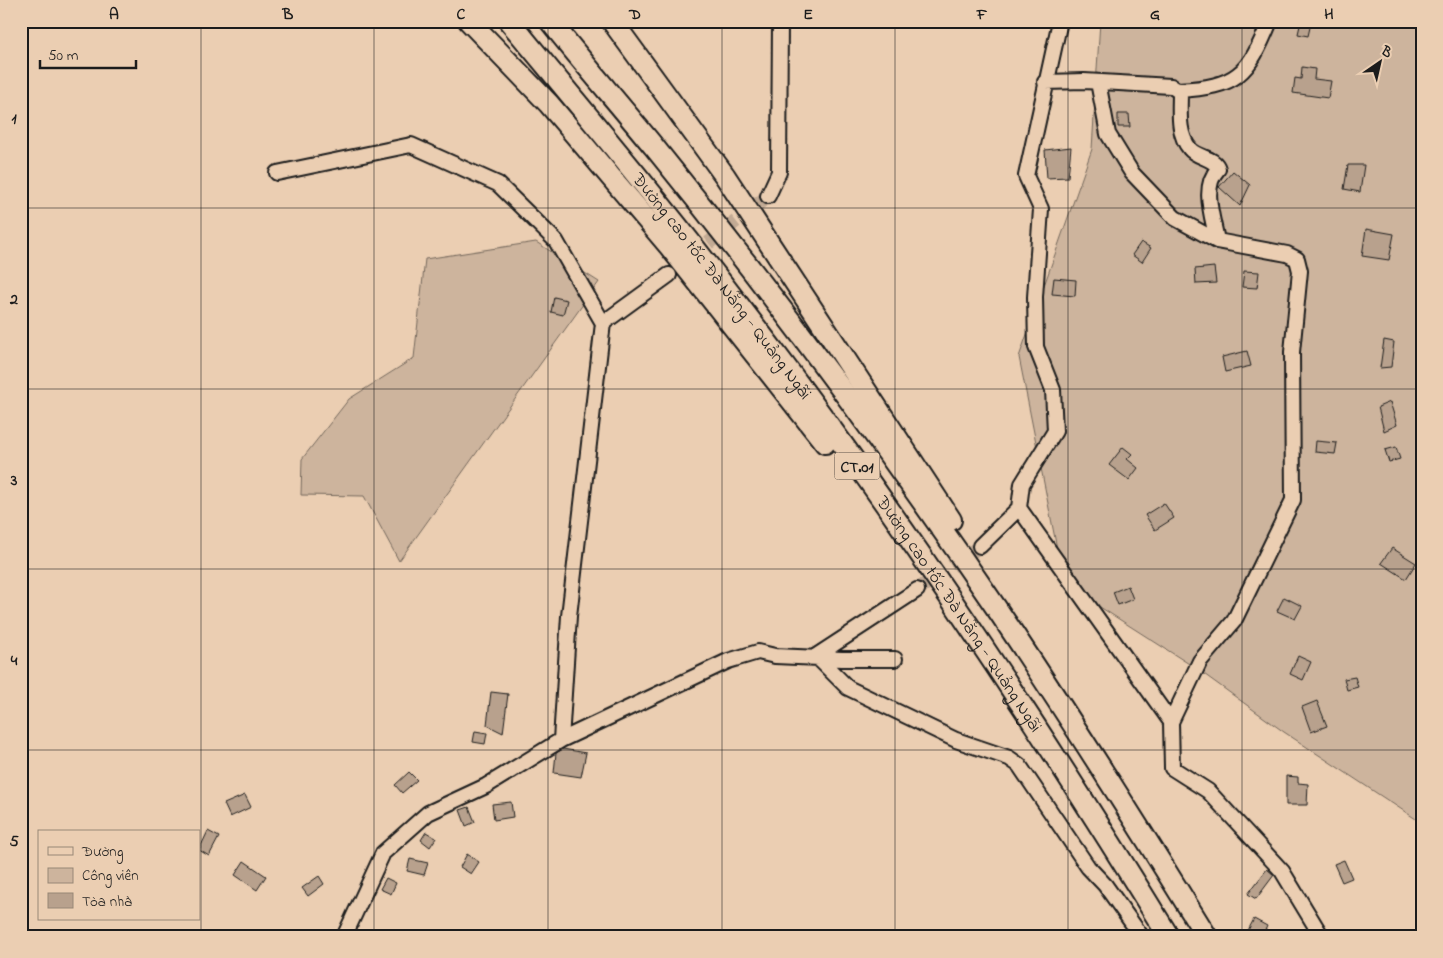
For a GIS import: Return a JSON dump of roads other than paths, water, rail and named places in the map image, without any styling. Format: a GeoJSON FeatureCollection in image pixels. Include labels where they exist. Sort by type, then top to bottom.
{"type":"FeatureCollection","features":[{"type":"Feature","properties":{"kind":"highway"},"geometry":{"type":"LineString","coordinates":[[469,21],[549,104],[663,240],[960,610]]}},
{"type":"Feature","properties":{"kind":"highway","name":"Đường cao tốc Đà Nẵng - Quảng Ngãi"},"geometry":{"type":"LineString","coordinates":[[509,21],[632,169],[743,309],[960,610],[1082,796],[1169,937]]}},
{"type":"Feature","properties":{"kind":"highway","name":"Đường cao tốc Đà Nẵng - Quảng Ngãi"},"geometry":{"type":"LineString","coordinates":[[550,21],[655,148],[839,388],[999,612],[1108,776],[1207,937]]}},
{"type":"Feature","properties":{"kind":"highway"},"geometry":{"type":"LineString","coordinates":[[612,21],[725,176],[846,358],[989,578],[1108,776]]}},
{"type":"Feature","properties":{"kind":"street"},"geometry":{"type":"LineString","coordinates":[[768,196],[779,172],[780,21]]}},
{"type":"Feature","properties":{"kind":"street"},"geometry":{"type":"LineString","coordinates":[[980,546],[1019,508],[1022,484],[1055,431],[1053,390],[1036,347],[1034,297],[1041,209],[1026,176],[1045,82],[1060,21]]}},
{"type":"Feature","properties":{"kind":"street"},"geometry":{"type":"LineString","coordinates":[[1045,82],[1098,82],[1171,86],[1178,90],[1219,84],[1244,70],[1257,54],[1270,21]]}},
{"type":"Feature","properties":{"kind":"street"},"geometry":{"type":"LineString","coordinates":[[1098,82],[1108,134],[1132,173],[1175,218],[1217,241],[1287,254],[1296,259],[1300,271],[1292,352],[1294,500],[1234,621],[1200,661],[1171,722],[1172,768],[1208,792],[1282,871],[1322,937]]}},
{"type":"Feature","properties":{"kind":"street"},"geometry":{"type":"LineString","coordinates":[[1178,90],[1180,92],[1181,132],[1190,150],[1212,161],[1218,169],[1212,175],[1208,187],[1217,241]]}},
{"type":"Feature","properties":{"kind":"street"},"geometry":{"type":"LineString","coordinates":[[277,173],[411,145],[498,184],[556,241],[603,323],[569,616],[561,740]]}},
{"type":"Feature","properties":{"kind":"street"},"geometry":{"type":"LineString","coordinates":[[603,323],[669,275]]}},
{"type":"Feature","properties":{"kind":"street"},"geometry":{"type":"LineString","coordinates":[[1019,508],[1171,722]]}},
{"type":"Feature","properties":{"kind":"street"},"geometry":{"type":"LineString","coordinates":[[816,656],[917,590]]}},
{"type":"Feature","properties":{"kind":"street"},"geometry":{"type":"LineString","coordinates":[[344,937],[383,852],[428,813],[486,786],[561,740],[728,661],[758,652],[775,656],[895,659]]}},
{"type":"Feature","properties":{"kind":"street"},"geometry":{"type":"LineString","coordinates":[[816,656],[848,688],[956,740],[1010,758],[1019,765],[1088,867],[1105,885],[1142,937]]}},
{"type":"Feature","properties":{"kind":"tunnel"},"geometry":{"type":"LineString","coordinates":[[692,256],[768,196]]}},
{"type":"Feature","properties":{"kind":"tunnel"},"geometry":{"type":"LineString","coordinates":[[917,590],[980,546]]}}]}
